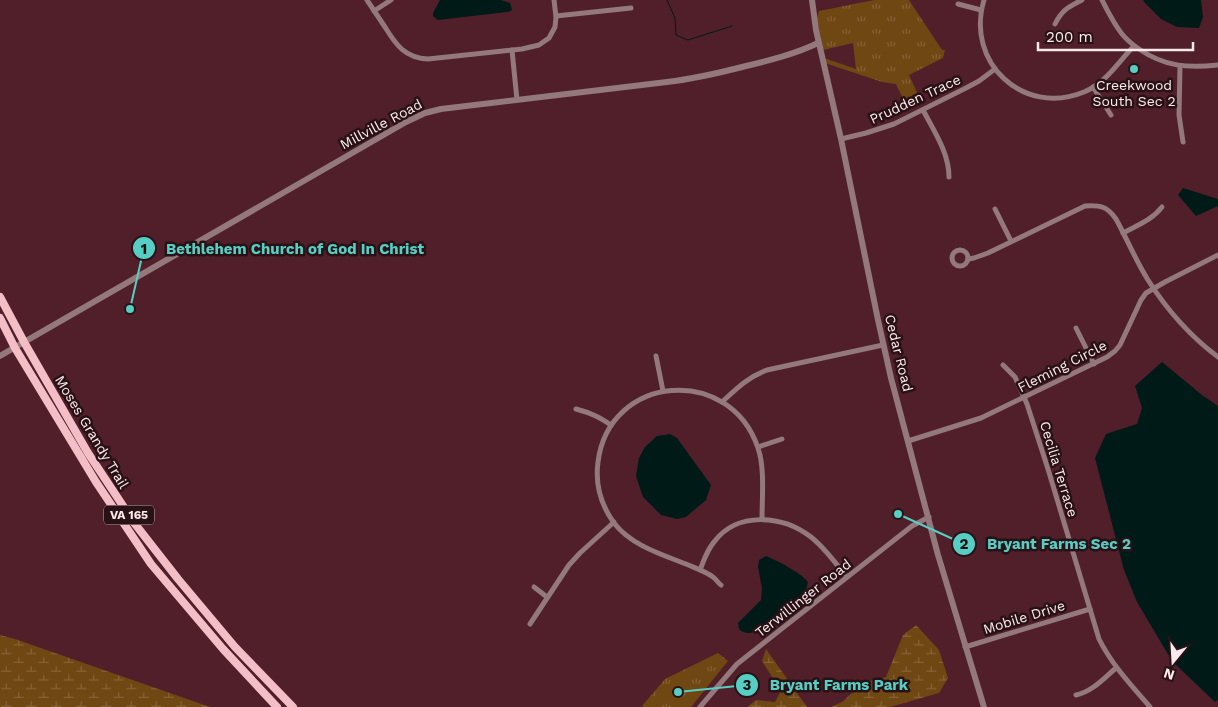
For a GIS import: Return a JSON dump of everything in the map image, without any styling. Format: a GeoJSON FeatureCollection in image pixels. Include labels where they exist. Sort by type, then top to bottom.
{"type":"FeatureCollection","features":[{"type":"Feature","properties":{"kind":"main road","name":"Moses Grandy Trail"},"geometry":{"type":"LineString","coordinates":[[0,297],[88,453],[135,524],[178,580],[235,647],[293,707]]}},
{"type":"Feature","properties":{"kind":"main road","name":"Moses Grandy Trail"},"geometry":{"type":"LineString","coordinates":[[0,318],[15,348],[96,482],[151,564],[223,649],[277,707]]}},
{"type":"Feature","properties":{"kind":"street"},"geometry":{"type":"LineString","coordinates":[[367,0],[395,42],[403,50],[421,59],[437,59],[533,47],[544,42],[553,32],[556,21],[554,0]]}},
{"type":"Feature","properties":{"kind":"street"},"geometry":{"type":"LineString","coordinates":[[374,11],[391,0]]}},
{"type":"Feature","properties":{"kind":"street","name":"Cedar Road"},"geometry":{"type":"LineString","coordinates":[[812,0],[818,42],[841,139],[883,345],[938,555],[984,707]]}},
{"type":"Feature","properties":{"kind":"street"},"geometry":{"type":"LineString","coordinates":[[984,0],[980,19],[982,40],[989,60],[1004,80],[1025,92],[1045,98],[1067,97],[1082,93],[1102,81],[1134,46]]}},
{"type":"Feature","properties":{"kind":"street"},"geometry":{"type":"LineString","coordinates":[[1055,24],[1062,12],[1082,0]]}},
{"type":"Feature","properties":{"kind":"street"},"geometry":{"type":"LineString","coordinates":[[1102,0],[1122,34],[1134,46],[1156,60],[1180,66],[1218,66]]}},
{"type":"Feature","properties":{"kind":"street"},"geometry":{"type":"LineString","coordinates":[[958,4],[981,10]]}},
{"type":"Feature","properties":{"kind":"street"},"geometry":{"type":"LineString","coordinates":[[556,16],[631,8]]}},
{"type":"Feature","properties":{"kind":"street","name":"Millville Road"},"geometry":{"type":"LineString","coordinates":[[0,356],[201,239],[425,113],[441,109],[696,78],[784,57],[818,42]]}},
{"type":"Feature","properties":{"kind":"street"},"geometry":{"type":"LineString","coordinates":[[512,50],[518,100]]}},
{"type":"Feature","properties":{"kind":"street"},"geometry":{"type":"LineString","coordinates":[[1180,66],[1180,115],[1183,142]]}},
{"type":"Feature","properties":{"kind":"street","name":"Prudden Trace"},"geometry":{"type":"LineString","coordinates":[[841,139],[876,130],[923,110],[979,81],[995,69]]}},
{"type":"Feature","properties":{"kind":"street"},"geometry":{"type":"LineString","coordinates":[[1093,87],[1111,115]]}},
{"type":"Feature","properties":{"kind":"street"},"geometry":{"type":"LineString","coordinates":[[923,110],[949,166],[949,177]]}},
{"type":"Feature","properties":{"kind":"street"},"geometry":{"type":"LineString","coordinates":[[968,259],[988,253],[1085,206],[1103,207],[1111,211],[1116,218],[1143,270],[1166,307],[1186,329],[1218,357]]}},
{"type":"Feature","properties":{"kind":"street"},"geometry":{"type":"LineString","coordinates":[[1124,233],[1148,220],[1162,207]]}},
{"type":"Feature","properties":{"kind":"street"},"geometry":{"type":"LineString","coordinates":[[995,209],[1011,241]]}},
{"type":"Feature","properties":{"kind":"street","name":"Fleming Circle"},"geometry":{"type":"LineString","coordinates":[[908,441],[980,418],[1108,357],[1116,352],[1143,296],[1218,255]]}},
{"type":"Feature","properties":{"kind":"street"},"geometry":{"type":"LineString","coordinates":[[1076,328],[1094,364]]}},
{"type":"Feature","properties":{"kind":"street"},"geometry":{"type":"LineString","coordinates":[[722,402],[738,386],[752,376],[767,370],[883,345]]}},
{"type":"Feature","properties":{"kind":"street"},"geometry":{"type":"LineString","coordinates":[[656,356],[663,391]]}},
{"type":"Feature","properties":{"kind":"street","name":"Cecilia Terrace"},"geometry":{"type":"LineString","coordinates":[[1003,366],[1015,377],[1025,397],[1099,639],[1116,668],[1150,707]]}},
{"type":"Feature","properties":{"kind":"street"},"geometry":{"type":"LineString","coordinates":[[721,585],[700,570],[638,543],[623,532],[606,511],[600,496],[597,468],[601,446],[611,425],[625,410],[641,399],[663,391],[688,390],[704,393],[722,402],[744,421],[754,436],[758,447],[762,474],[762,519]]}},
{"type":"Feature","properties":{"kind":"street"},"geometry":{"type":"LineString","coordinates":[[576,409],[589,412],[611,425]]}},
{"type":"Feature","properties":{"kind":"street"},"geometry":{"type":"LineString","coordinates":[[758,447],[782,439]]}},
{"type":"Feature","properties":{"kind":"street","name":"Terwillinger Road"},"geometry":{"type":"LineString","coordinates":[[700,707],[737,664],[912,526],[929,517]]}},
{"type":"Feature","properties":{"kind":"street"},"geometry":{"type":"LineString","coordinates":[[700,570],[707,552],[720,534],[741,522],[762,519],[775,520],[806,532],[820,544],[847,577]]}},
{"type":"Feature","properties":{"kind":"street"},"geometry":{"type":"LineString","coordinates":[[530,624],[570,565],[580,553],[614,522]]}},
{"type":"Feature","properties":{"kind":"street"},"geometry":{"type":"LineString","coordinates":[[534,587],[548,597]]}},
{"type":"Feature","properties":{"kind":"street","name":"Mobile Drive"},"geometry":{"type":"LineString","coordinates":[[965,647],[1090,610]]}},
{"type":"Feature","properties":{"kind":"street"},"geometry":{"type":"LineString","coordinates":[[1076,696],[1087,692],[1116,668]]}},
{"type":"Feature","properties":{"kind":"green space"},"geometry":{"type":"Polygon","coordinates":[[[874,0],[909,0],[942,50],[945,50],[943,58],[909,75],[921,101],[908,109],[896,84],[882,82],[825,63],[824,58],[856,69],[853,43],[823,50],[817,18],[819,11],[874,0]]]}},
{"type":"Feature","properties":{"kind":"green space"},"geometry":{"type":"Polygon","coordinates":[[[916,625],[939,650],[948,678],[939,693],[890,707],[831,707],[842,702],[863,683],[886,677],[903,635],[916,625]]]}},
{"type":"Feature","properties":{"kind":"green space"},"geometry":{"type":"Polygon","coordinates":[[[0,635],[15,639],[210,707],[0,707],[0,635]]]}},
{"type":"Feature","properties":{"kind":"green space"},"geometry":{"type":"Polygon","coordinates":[[[766,649],[807,707],[747,707],[756,700],[775,702],[781,691],[762,661],[766,649]]]}},
{"type":"Feature","properties":{"kind":"green space"},"geometry":{"type":"Polygon","coordinates":[[[718,653],[728,661],[691,707],[642,706],[665,679],[718,653]]]}},
{"type":"Feature","properties":{"kind":"water"},"geometry":{"type":"Polygon","coordinates":[[[440,0],[501,0],[510,3],[512,9],[507,12],[438,20],[433,16],[433,13],[440,0]]]}},
{"type":"Feature","properties":{"kind":"water"},"geometry":{"type":"Polygon","coordinates":[[[1143,0],[1201,0],[1203,17],[1199,28],[1177,27],[1161,19],[1143,0]]]}},
{"type":"Feature","properties":{"kind":"water"},"geometry":{"type":"Polygon","coordinates":[[[1183,188],[1218,199],[1218,206],[1196,216],[1178,195],[1183,188]]]}},
{"type":"Feature","properties":{"kind":"water"},"geometry":{"type":"Polygon","coordinates":[[[1162,362],[1218,406],[1218,700],[1215,702],[1172,661],[1137,602],[1124,570],[1095,458],[1106,434],[1137,424],[1142,408],[1135,386],[1162,362]]]}},
{"type":"Feature","properties":{"kind":"water"},"geometry":{"type":"Polygon","coordinates":[[[670,434],[677,438],[711,485],[706,500],[686,517],[677,519],[661,515],[643,497],[636,476],[639,458],[645,447],[657,436],[670,434]]]}},
{"type":"Feature","properties":{"kind":"water"},"geometry":{"type":"Polygon","coordinates":[[[766,556],[800,574],[808,582],[807,588],[797,600],[770,621],[755,631],[745,633],[739,629],[738,623],[761,600],[762,588],[758,567],[759,560],[766,556]]]}},
{"type":"Feature","properties":{"kind":"waterway"},"geometry":{"type":"LineString","coordinates":[[667,0],[675,18],[676,35],[688,40],[732,26]]}},
{"type":"Feature","properties":{"kind":"place","name":"Creekwood South Sec 2"},"geometry":{"type":"Point","coordinates":[1134,69]}},
{"type":"Feature","properties":{"kind":"place","name":"Bethlehem Church of God In Christ"},"geometry":{"type":"Point","coordinates":[130,309]}},
{"type":"Feature","properties":{"kind":"place","name":"Bryant Farms Sec 2"},"geometry":{"type":"Point","coordinates":[898,514]}},
{"type":"Feature","properties":{"kind":"place","name":"Bryant Farms Park"},"geometry":{"type":"Point","coordinates":[678,692]}}]}
